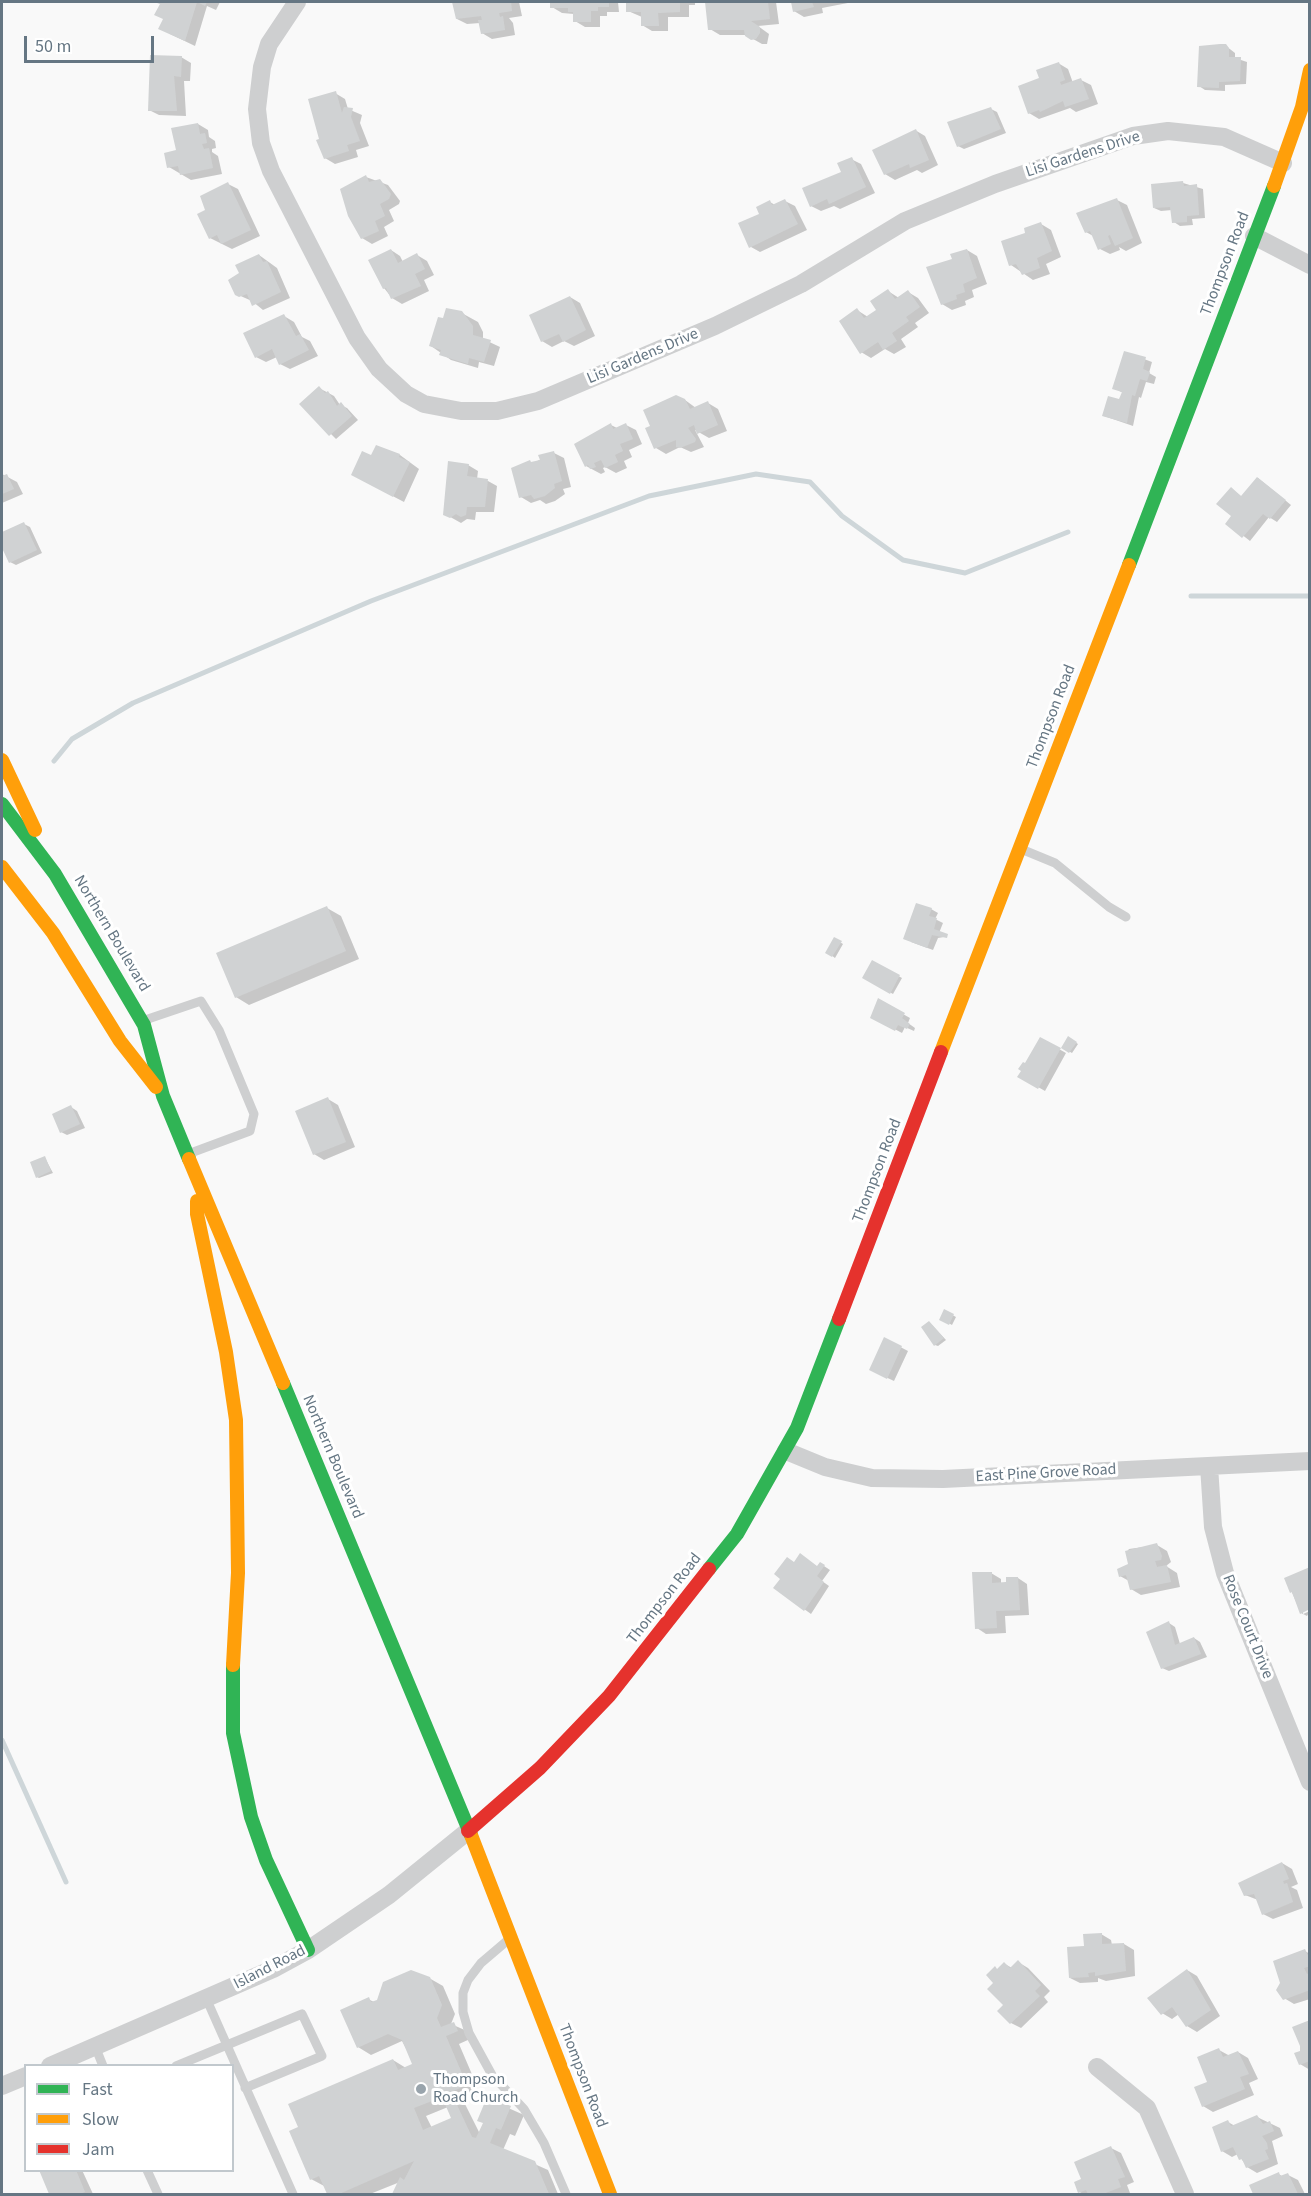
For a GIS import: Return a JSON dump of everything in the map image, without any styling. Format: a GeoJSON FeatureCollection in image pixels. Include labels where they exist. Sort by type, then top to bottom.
{"type":"FeatureCollection","features":[{"type":"Feature","properties":{"kind":"street","name":"Lisi Gardens Drive"},"geometry":{"type":"LineString","coordinates":[[297,2],[269,44],[262,67],[257,109],[261,143],[271,171],[357,338],[379,369],[406,394],[423,404],[461,411],[496,411],[538,401],[715,326],[790,290],[905,221],[995,184],[1133,136],[1168,131],[1224,137],[1282,163]]}},
{"type":"Feature","properties":{"kind":"street","name":"Thompson Road"},"geometry":{"type":"LineString","coordinates":[[610,2194],[468,1831],[540,1768],[609,1696],[737,1534],[797,1428],[1282,163],[1302,107],[1310,70]]}},
{"type":"Feature","properties":{"kind":"street"},"geometry":{"type":"LineString","coordinates":[[1254,236],[1310,265]]}},
{"type":"Feature","properties":{"kind":"street"},"geometry":{"type":"LineString","coordinates":[[2,760],[55,874]]}},
{"type":"Feature","properties":{"kind":"street","name":"Northern Boulevard"},"geometry":{"type":"LineString","coordinates":[[2,804],[55,874],[142,1021],[163,1096],[442,1761],[468,1831]]}},
{"type":"Feature","properties":{"kind":"street","name":"Northern Boulevard"},"geometry":{"type":"LineString","coordinates":[[2,867],[53,933],[120,1041],[163,1096]]}},
{"type":"Feature","properties":{"kind":"street"},"geometry":{"type":"LineString","coordinates":[[198,1180],[197,1214],[226,1352],[236,1420],[238,1540],[231,1695],[233,1732],[250,1817],[266,1860],[308,1950]]}},
{"type":"Feature","properties":{"kind":"street","name":"East Pine Grove Road"},"geometry":{"type":"LineString","coordinates":[[786,1451],[825,1467],[872,1478],[943,1479],[1310,1461]]}},
{"type":"Feature","properties":{"kind":"street","name":"Rose Court Drive"},"geometry":{"type":"LineString","coordinates":[[1209,1466],[1213,1527],[1226,1573],[1310,1782]]}},
{"type":"Feature","properties":{"kind":"street","name":"Island Road"},"geometry":{"type":"LineString","coordinates":[[54,2064],[273,1969],[308,1950],[410,1880],[468,1831]]}},
{"type":"Feature","properties":{"kind":"street"},"geometry":{"type":"LineString","coordinates":[[1097,2067],[1147,2108],[1185,2194]]}},
{"type":"Feature","properties":{"kind":"street"},"geometry":{"type":"LineString","coordinates":[[2,2086],[24,2077]]}},
{"type":"Feature","properties":{"kind":"lane"},"geometry":{"type":"LineString","coordinates":[[1019,849],[1055,862],[1109,907],[1126,917]]}},
{"type":"Feature","properties":{"kind":"lane"},"geometry":{"type":"LineString","coordinates":[[142,1021],[201,1001],[219,1030],[254,1114],[250,1131],[187,1155]]}},
{"type":"Feature","properties":{"kind":"lane"},"geometry":{"type":"LineString","coordinates":[[510,1938],[481,1964],[468,1980],[463,1993],[463,2012],[469,2033],[492,2075],[524,2109],[544,2143],[566,2194]]}},
{"type":"Feature","properties":{"kind":"lane"},"geometry":{"type":"LineString","coordinates":[[206,1998],[293,2194]]}},
{"type":"Feature","properties":{"kind":"lane"},"geometry":{"type":"LineString","coordinates":[[181,2064],[302,2014],[322,2056],[245,2088]]}},
{"type":"Feature","properties":{"kind":"lane"},"geometry":{"type":"LineString","coordinates":[[95,2046],[102,2064]]}},
{"type":"Feature","properties":{"kind":"lane"},"geometry":{"type":"LineString","coordinates":[[148,2172],[158,2194]]}},
{"type":"Feature","properties":{"kind":"building"},"geometry":{"type":"Polygon","coordinates":[[[154,2],[197,2],[185,41],[158,29],[163,19],[154,15],[160,4],[154,2]]]}},
{"type":"Feature","properties":{"kind":"building"},"geometry":{"type":"Polygon","coordinates":[[[452,2],[511,2],[512,11],[499,13],[500,17],[503,16],[505,30],[481,34],[478,20],[482,20],[481,16],[456,19],[452,2]]]}},
{"type":"Feature","properties":{"kind":"building"},"geometry":{"type":"Polygon","coordinates":[[[550,2],[609,2],[609,7],[598,7],[598,11],[591,11],[591,22],[573,22],[573,12],[568,12],[568,8],[550,8],[550,2]]]}},
{"type":"Feature","properties":{"kind":"building"},"geometry":{"type":"Polygon","coordinates":[[[626,2],[680,2],[680,12],[658,13],[659,26],[641,26],[641,12],[626,12],[626,2]]]}},
{"type":"Feature","properties":{"kind":"building"},"geometry":{"type":"Polygon","coordinates":[[[705,2],[768,2],[770,19],[751,21],[760,27],[760,33],[756,39],[751,40],[745,36],[744,30],[708,30],[705,2]]]}},
{"type":"Feature","properties":{"kind":"building"},"geometry":{"type":"Polygon","coordinates":[[[791,2],[812,2],[814,7],[793,12],[791,2]]]}},
{"type":"Feature","properties":{"kind":"building"},"geometry":{"type":"Polygon","coordinates":[[[1226,44],[1229,48],[1229,57],[1241,57],[1240,81],[1219,82],[1219,88],[1197,87],[1199,46],[1226,44]]]}},
{"type":"Feature","properties":{"kind":"building"},"geometry":{"type":"Polygon","coordinates":[[[150,55],[182,56],[181,77],[174,76],[177,111],[148,111],[150,55]]]}},
{"type":"Feature","properties":{"kind":"building"},"geometry":{"type":"Polygon","coordinates":[[[1059,62],[1065,80],[1060,82],[1061,85],[1081,78],[1089,99],[1065,107],[1063,101],[1040,112],[1039,110],[1028,114],[1018,86],[1039,78],[1036,70],[1059,62]]]}},
{"type":"Feature","properties":{"kind":"building"},"geometry":{"type":"Polygon","coordinates":[[[336,91],[342,113],[344,107],[353,108],[351,117],[360,141],[347,145],[349,151],[324,159],[316,140],[319,139],[308,99],[336,91]]]}},
{"type":"Feature","properties":{"kind":"building"},"geometry":{"type":"Polygon","coordinates":[[[991,107],[1001,129],[957,147],[947,122],[991,107]]]}},
{"type":"Feature","properties":{"kind":"building"},"geometry":{"type":"Polygon","coordinates":[[[198,123],[200,134],[205,133],[207,143],[202,144],[204,149],[209,148],[213,168],[180,175],[178,166],[167,168],[164,153],[176,150],[171,128],[198,123]]]}},
{"type":"Feature","properties":{"kind":"building"},"geometry":{"type":"Polygon","coordinates":[[[916,129],[929,160],[910,168],[909,164],[884,175],[872,150],[916,129]]]}},
{"type":"Feature","properties":{"kind":"building"},"geometry":{"type":"Polygon","coordinates":[[[852,157],[866,187],[829,204],[827,199],[810,207],[802,188],[841,172],[837,163],[852,157]]]}},
{"type":"Feature","properties":{"kind":"building"},"geometry":{"type":"Polygon","coordinates":[[[366,175],[369,182],[380,179],[391,194],[389,199],[380,204],[385,216],[375,221],[379,231],[361,239],[348,216],[340,189],[366,175]]]}},
{"type":"Feature","properties":{"kind":"building"},"geometry":{"type":"Polygon","coordinates":[[[1183,181],[1184,186],[1197,184],[1199,215],[1187,216],[1187,222],[1172,223],[1170,207],[1153,208],[1151,184],[1183,181]]]}},
{"type":"Feature","properties":{"kind":"building"},"geometry":{"type":"Polygon","coordinates":[[[228,182],[251,230],[221,244],[217,235],[209,239],[197,214],[205,210],[200,196],[228,182]]]}},
{"type":"Feature","properties":{"kind":"building"},"geometry":{"type":"Polygon","coordinates":[[[1117,198],[1133,238],[1115,246],[1110,235],[1108,236],[1111,244],[1098,250],[1090,231],[1085,233],[1076,213],[1117,198]]]}},
{"type":"Feature","properties":{"kind":"building"},"geometry":{"type":"Polygon","coordinates":[[[785,199],[798,224],[749,248],[738,223],[759,214],[756,207],[770,200],[772,205],[785,199]]]}},
{"type":"Feature","properties":{"kind":"building"},"geometry":{"type":"Polygon","coordinates":[[[1041,222],[1052,251],[1037,258],[1040,268],[1022,275],[1016,264],[1009,266],[1001,241],[1025,233],[1024,228],[1041,222]]]}},
{"type":"Feature","properties":{"kind":"building"},"geometry":{"type":"Polygon","coordinates":[[[391,249],[398,263],[417,253],[425,269],[415,274],[421,286],[391,299],[386,288],[383,289],[368,260],[391,249]]]}},
{"type":"Feature","properties":{"kind":"building"},"geometry":{"type":"Polygon","coordinates":[[[967,249],[977,278],[963,284],[965,292],[956,295],[957,299],[941,305],[926,267],[952,259],[950,254],[967,249]]]}},
{"type":"Feature","properties":{"kind":"building"},"geometry":{"type":"Polygon","coordinates":[[[259,254],[263,262],[267,261],[281,292],[252,306],[247,294],[239,297],[235,295],[228,280],[239,273],[235,265],[259,254]]]}},
{"type":"Feature","properties":{"kind":"building"},"geometry":{"type":"Polygon","coordinates":[[[888,289],[895,299],[908,290],[920,307],[906,317],[909,321],[892,333],[897,341],[883,350],[878,342],[860,354],[839,321],[857,308],[864,318],[876,310],[870,301],[888,289]]]}},
{"type":"Feature","properties":{"kind":"building"},"geometry":{"type":"Polygon","coordinates":[[[570,296],[586,330],[563,342],[559,334],[541,342],[529,315],[570,296]]]}},
{"type":"Feature","properties":{"kind":"building"},"geometry":{"type":"Polygon","coordinates":[[[446,308],[462,311],[473,326],[473,335],[491,340],[484,362],[469,358],[468,364],[439,355],[441,350],[429,346],[438,317],[443,318],[446,308]]]}},
{"type":"Feature","properties":{"kind":"building"},"geometry":{"type":"Polygon","coordinates":[[[284,314],[296,336],[300,334],[309,350],[279,365],[272,349],[255,358],[243,333],[284,314]]]}},
{"type":"Feature","properties":{"kind":"building"},"geometry":{"type":"Polygon","coordinates":[[[1124,351],[1146,357],[1143,369],[1150,372],[1147,381],[1140,379],[1135,396],[1132,395],[1127,423],[1102,416],[1108,396],[1119,399],[1122,392],[1112,389],[1124,351]]]}},
{"type":"Feature","properties":{"kind":"building"},"geometry":{"type":"Polygon","coordinates":[[[319,386],[325,393],[328,391],[337,406],[341,402],[352,416],[329,436],[299,404],[319,386]]]}},
{"type":"Feature","properties":{"kind":"building"},"geometry":{"type":"Polygon","coordinates":[[[676,395],[685,399],[690,409],[708,401],[718,425],[697,434],[694,425],[688,428],[696,439],[695,442],[680,448],[676,447],[676,440],[654,449],[645,428],[650,426],[643,410],[676,395]]]}},
{"type":"Feature","properties":{"kind":"building"},"geometry":{"type":"Polygon","coordinates":[[[611,423],[613,429],[626,423],[633,439],[620,444],[623,451],[615,455],[618,462],[605,468],[601,460],[594,463],[596,467],[590,469],[588,465],[585,467],[574,444],[611,423]]]}},
{"type":"Feature","properties":{"kind":"building"},"geometry":{"type":"Polygon","coordinates":[[[376,445],[400,454],[399,457],[410,462],[393,497],[351,475],[362,451],[371,455],[376,445]]]}},
{"type":"Feature","properties":{"kind":"building"},"geometry":{"type":"Polygon","coordinates":[[[554,451],[562,481],[554,484],[555,488],[545,496],[534,499],[531,495],[519,498],[511,468],[530,460],[531,462],[540,460],[538,455],[554,451]]]}},
{"type":"Feature","properties":{"kind":"building"},"geometry":{"type":"Polygon","coordinates":[[[448,461],[469,464],[467,476],[488,479],[485,507],[467,507],[466,515],[461,517],[456,514],[450,518],[443,515],[448,461]]]}},
{"type":"Feature","properties":{"kind":"building"},"geometry":{"type":"Polygon","coordinates":[[[7,474],[14,489],[2,494],[2,476],[7,474]]]}},
{"type":"Feature","properties":{"kind":"building"},"geometry":{"type":"Polygon","coordinates":[[[1257,477],[1286,500],[1270,519],[1263,514],[1242,538],[1225,524],[1231,516],[1216,504],[1231,487],[1241,496],[1257,477]]]}},
{"type":"Feature","properties":{"kind":"building"},"geometry":{"type":"Polygon","coordinates":[[[24,522],[37,550],[9,563],[2,548],[2,532],[24,522]]]}},
{"type":"Feature","properties":{"kind":"building"},"geometry":{"type":"Polygon","coordinates":[[[916,903],[932,908],[929,916],[937,918],[934,929],[948,934],[947,938],[932,935],[927,948],[903,939],[916,903]]]}},
{"type":"Feature","properties":{"kind":"building"},"geometry":{"type":"Polygon","coordinates":[[[327,906],[346,951],[235,998],[216,953],[327,906]]]}},
{"type":"Feature","properties":{"kind":"building"},"geometry":{"type":"Polygon","coordinates":[[[834,937],[842,941],[832,957],[825,953],[834,937]]]}},
{"type":"Feature","properties":{"kind":"building"},"geometry":{"type":"Polygon","coordinates":[[[872,960],[900,975],[890,994],[862,978],[872,960]]]}},
{"type":"Feature","properties":{"kind":"building"},"geometry":{"type":"Polygon","coordinates":[[[878,998],[905,1013],[902,1018],[910,1024],[907,1029],[898,1025],[895,1031],[870,1018],[878,998]]]}},
{"type":"Feature","properties":{"kind":"building"},"geometry":{"type":"Polygon","coordinates":[[[1068,1036],[1077,1042],[1069,1053],[1061,1048],[1068,1036]]]}},
{"type":"Feature","properties":{"kind":"building"},"geometry":{"type":"Polygon","coordinates":[[[1040,1037],[1061,1048],[1038,1089],[1017,1077],[1021,1071],[1018,1069],[1023,1062],[1025,1063],[1040,1037]]]}},
{"type":"Feature","properties":{"kind":"building"},"geometry":{"type":"Polygon","coordinates":[[[328,1097],[346,1142],[313,1155],[295,1111],[328,1097]]]}},
{"type":"Feature","properties":{"kind":"building"},"geometry":{"type":"Polygon","coordinates":[[[71,1105],[80,1124],[60,1133],[52,1114],[71,1105]]]}},
{"type":"Feature","properties":{"kind":"building"},"geometry":{"type":"Polygon","coordinates":[[[45,1156],[51,1171],[36,1178],[30,1162],[45,1156]]]}},
{"type":"Feature","properties":{"kind":"building"},"geometry":{"type":"Polygon","coordinates":[[[944,1309],[954,1314],[949,1325],[939,1320],[944,1309]]]}},
{"type":"Feature","properties":{"kind":"building"},"geometry":{"type":"Polygon","coordinates":[[[929,1321],[944,1338],[934,1346],[921,1327],[929,1321]]]}},
{"type":"Feature","properties":{"kind":"building"},"geometry":{"type":"Polygon","coordinates":[[[884,1337],[902,1346],[887,1379],[869,1370],[884,1337]]]}},
{"type":"Feature","properties":{"kind":"building"},"geometry":{"type":"Polygon","coordinates":[[[1157,1543],[1162,1556],[1161,1560],[1155,1561],[1157,1567],[1167,1565],[1171,1582],[1130,1590],[1126,1575],[1119,1577],[1117,1569],[1128,1564],[1125,1551],[1157,1543]]]}},
{"type":"Feature","properties":{"kind":"building"},"geometry":{"type":"Polygon","coordinates":[[[800,1553],[817,1566],[820,1562],[825,1565],[817,1576],[824,1582],[804,1611],[773,1588],[780,1579],[774,1574],[787,1557],[794,1562],[800,1553]]]}},
{"type":"Feature","properties":{"kind":"building"},"geometry":{"type":"Polygon","coordinates":[[[1310,1567],[1310,1609],[1300,1614],[1284,1578],[1310,1567]]]}},
{"type":"Feature","properties":{"kind":"building"},"geometry":{"type":"Polygon","coordinates":[[[972,1572],[992,1572],[992,1583],[1006,1582],[1006,1577],[1018,1577],[1020,1610],[996,1611],[997,1628],[975,1629],[972,1572]]]}},
{"type":"Feature","properties":{"kind":"building"},"geometry":{"type":"Polygon","coordinates":[[[1169,1621],[1175,1645],[1194,1637],[1201,1654],[1161,1669],[1146,1632],[1169,1621]]]}},
{"type":"Feature","properties":{"kind":"building"},"geometry":{"type":"Polygon","coordinates":[[[1282,1862],[1289,1879],[1283,1881],[1284,1884],[1287,1883],[1293,1902],[1262,1915],[1254,1894],[1244,1896],[1238,1883],[1282,1862]]]}},
{"type":"Feature","properties":{"kind":"building"},"geometry":{"type":"Polygon","coordinates":[[[1102,1933],[1102,1944],[1124,1943],[1126,1971],[1095,1976],[1095,1972],[1088,1973],[1089,1977],[1069,1978],[1067,1947],[1084,1946],[1083,1934],[1102,1933]]]}},
{"type":"Feature","properties":{"kind":"building"},"geometry":{"type":"Polygon","coordinates":[[[1305,1949],[1310,1960],[1310,1966],[1304,1968],[1307,1974],[1310,1973],[1310,1990],[1283,2000],[1276,1990],[1280,1983],[1273,1961],[1305,1949]]]}},
{"type":"Feature","properties":{"kind":"building"},"geometry":{"type":"Polygon","coordinates":[[[1018,1960],[1041,1985],[1035,1991],[1040,1996],[1010,2024],[997,2011],[1003,2005],[987,1989],[993,1983],[986,1975],[995,1966],[997,1969],[1004,1962],[1010,1968],[1018,1960]]]}},
{"type":"Feature","properties":{"kind":"building"},"geometry":{"type":"Polygon","coordinates":[[[1187,1969],[1211,2010],[1186,2027],[1172,2007],[1161,2015],[1147,1998],[1187,1969]]]}},
{"type":"Feature","properties":{"kind":"building"},"geometry":{"type":"Polygon","coordinates":[[[411,1970],[430,1977],[442,2005],[437,2018],[441,2027],[454,2022],[458,2031],[446,2036],[467,2085],[451,2092],[472,2137],[476,2138],[483,2123],[477,2121],[487,2097],[511,2106],[501,2130],[496,2128],[490,2143],[535,2161],[549,2194],[392,2194],[400,2177],[404,2180],[414,2161],[339,2194],[327,2194],[319,2176],[310,2180],[289,2131],[298,2127],[288,2104],[393,2059],[398,2070],[412,2064],[402,2040],[388,2034],[357,2048],[340,2010],[369,1997],[371,2002],[377,2000],[383,1982],[411,1970]],[[442,2097],[414,2108],[423,2130],[451,2118],[442,2097]]]}},
{"type":"Feature","properties":{"kind":"building"},"geometry":{"type":"Polygon","coordinates":[[[1310,2020],[1310,2061],[1299,2065],[1294,2053],[1300,2051],[1300,2046],[1292,2027],[1310,2020]]]}},
{"type":"Feature","properties":{"kind":"building"},"geometry":{"type":"Polygon","coordinates":[[[1219,2048],[1223,2057],[1238,2051],[1249,2074],[1240,2077],[1245,2089],[1202,2107],[1194,2087],[1207,2082],[1197,2057],[1219,2048]]]}},
{"type":"Feature","properties":{"kind":"building"},"geometry":{"type":"Polygon","coordinates":[[[1257,2115],[1263,2124],[1270,2121],[1274,2131],[1262,2136],[1267,2143],[1268,2149],[1265,2150],[1269,2159],[1246,2168],[1233,2147],[1221,2152],[1212,2127],[1228,2120],[1231,2126],[1257,2115]]]}},
{"type":"Feature","properties":{"kind":"building"},"geometry":{"type":"Polygon","coordinates":[[[1111,2146],[1125,2177],[1118,2179],[1121,2187],[1103,2194],[1088,2194],[1086,2190],[1078,2193],[1074,2182],[1081,2179],[1074,2162],[1111,2146]]]}},
{"type":"Feature","properties":{"kind":"building"},"geometry":{"type":"Polygon","coordinates":[[[40,2172],[77,2172],[85,2192],[79,2194],[49,2194],[40,2172]]]}},
{"type":"Feature","properties":{"kind":"building"},"geometry":{"type":"Polygon","coordinates":[[[1279,2172],[1280,2176],[1288,2173],[1298,2194],[1253,2194],[1249,2185],[1279,2172]]]}},
{"type":"Feature","properties":{"kind":"waterway"},"geometry":{"type":"LineString","coordinates":[[54,761],[72,739],[133,703],[371,601],[649,496],[756,474],[810,482],[842,516],[903,560],[965,573],[1068,532]]}},
{"type":"Feature","properties":{"kind":"waterway"},"geometry":{"type":"LineString","coordinates":[[1191,596],[1310,596]]}},
{"type":"Feature","properties":{"kind":"waterway"},"geometry":{"type":"LineString","coordinates":[[2,1740],[66,1882]]}},
{"type":"Feature","properties":{"kind":"traffic: fast"},"geometry":{"type":"LineString","coordinates":[[1129,565],[1274,186]]}},
{"type":"Feature","properties":{"kind":"traffic: fast"},"geometry":{"type":"LineString","coordinates":[[2,804],[55,874],[144,1025],[163,1096],[189,1159]]}},
{"type":"Feature","properties":{"kind":"traffic: fast"},"geometry":{"type":"LineString","coordinates":[[709,1569],[737,1534],[797,1428],[839,1319]]}},
{"type":"Feature","properties":{"kind":"traffic: fast"},"geometry":{"type":"LineString","coordinates":[[283,1383],[471,1835]]}},
{"type":"Feature","properties":{"kind":"traffic: fast"},"geometry":{"type":"LineString","coordinates":[[233,1665],[233,1733],[251,1817],[266,1860],[308,1950]]}},
{"type":"Feature","properties":{"kind":"traffic: slow"},"geometry":{"type":"LineString","coordinates":[[1274,186],[1302,107],[1310,70]]}},
{"type":"Feature","properties":{"kind":"traffic: slow"},"geometry":{"type":"LineString","coordinates":[[941,1052],[1129,565]]}},
{"type":"Feature","properties":{"kind":"traffic: slow"},"geometry":{"type":"LineString","coordinates":[[2,760],[35,830]]}},
{"type":"Feature","properties":{"kind":"traffic: slow"},"geometry":{"type":"LineString","coordinates":[[2,867],[53,933],[120,1041],[156,1087]]}},
{"type":"Feature","properties":{"kind":"traffic: slow"},"geometry":{"type":"LineString","coordinates":[[189,1159],[283,1383]]}},
{"type":"Feature","properties":{"kind":"traffic: slow"},"geometry":{"type":"LineString","coordinates":[[197,1201],[197,1214],[226,1352],[236,1420],[238,1573],[233,1665]]}},
{"type":"Feature","properties":{"kind":"traffic: slow"},"geometry":{"type":"LineString","coordinates":[[471,1835],[610,2194]]}},
{"type":"Feature","properties":{"kind":"traffic: jam"},"geometry":{"type":"LineString","coordinates":[[839,1319],[941,1052]]}},
{"type":"Feature","properties":{"kind":"traffic: jam"},"geometry":{"type":"LineString","coordinates":[[468,1831],[540,1768],[609,1696],[709,1569]]}},
{"type":"Feature","properties":{"kind":"place","name":"Thompson Road Church"},"geometry":{"type":"Point","coordinates":[421,2089]}}]}
